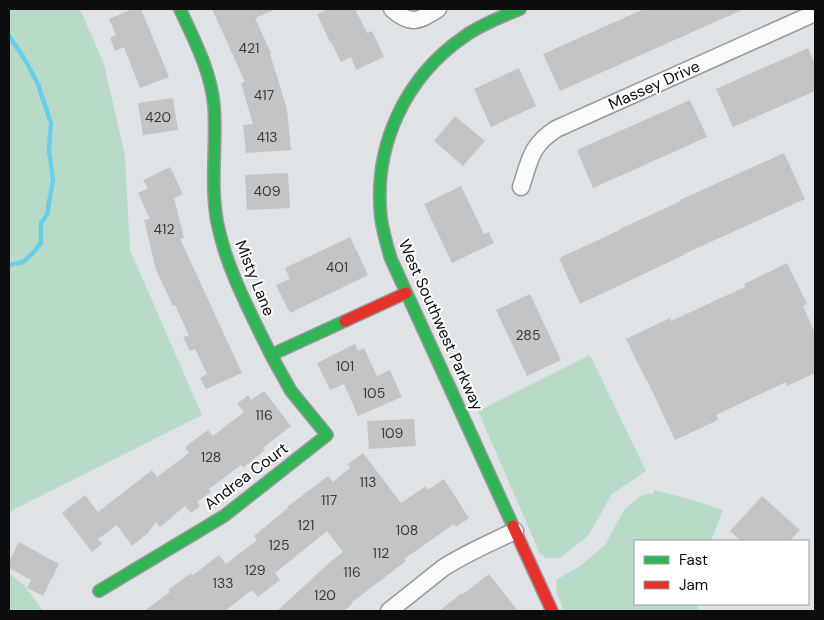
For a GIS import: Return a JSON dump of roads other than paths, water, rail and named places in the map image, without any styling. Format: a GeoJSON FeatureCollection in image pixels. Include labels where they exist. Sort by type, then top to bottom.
{"type":"FeatureCollection","features":[{"type":"Feature","properties":{"kind":"street","name":"Misty Lane"},"geometry":{"type":"LineString","coordinates":[[180,9],[199,51],[209,78],[212,93],[214,106],[213,185],[222,238],[231,269],[271,355]]}},
{"type":"Feature","properties":{"kind":"street"},"geometry":{"type":"LineString","coordinates":[[392,9],[413,21],[424,18],[438,9]]}},
{"type":"Feature","properties":{"kind":"street","name":"West Southwest Parkway"},"geometry":{"type":"LineString","coordinates":[[520,9],[464,36],[430,65],[410,90],[394,120],[383,151],[380,170],[380,202],[385,238],[406,293],[552,611]]}},
{"type":"Feature","properties":{"kind":"street","name":"Massey Drive"},"geometry":{"type":"LineString","coordinates":[[521,187],[533,152],[543,139],[556,129],[815,13]]}},
{"type":"Feature","properties":{"kind":"street"},"geometry":{"type":"LineString","coordinates":[[271,355],[406,293]]}},
{"type":"Feature","properties":{"kind":"street","name":"Andrea Court"},"geometry":{"type":"LineString","coordinates":[[99,591],[224,516],[327,435],[284,381],[271,355]]}},
{"type":"Feature","properties":{"kind":"street"},"geometry":{"type":"LineString","coordinates":[[389,611],[453,562],[515,531]]}},
{"type":"Feature","properties":{"kind":"waterway"},"geometry":{"type":"LineString","coordinates":[[9,36],[38,84],[51,123],[49,150],[53,180],[47,215],[41,223],[41,243],[23,262],[9,265]]}}]}
